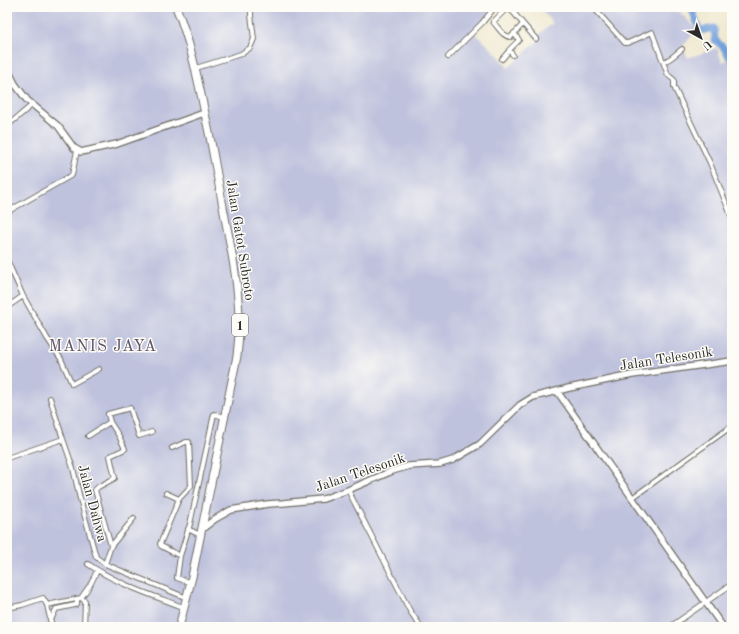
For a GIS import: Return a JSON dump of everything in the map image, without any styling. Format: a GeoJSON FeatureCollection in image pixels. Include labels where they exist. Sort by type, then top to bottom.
{"type":"FeatureCollection","features":[{"type":"Feature","properties":{"kind":"highway","name":"Jalan Gatot Subroto"},"geometry":{"type":"LineString","coordinates":[[176,7],[183,23],[196,68],[230,242],[237,287],[240,335],[191,583],[179,627]]}},
{"type":"Feature","properties":{"kind":"street"},"geometry":{"type":"LineString","coordinates":[[196,68],[241,54],[250,48],[254,39],[251,7]]}},
{"type":"Feature","properties":{"kind":"street"},"geometry":{"type":"LineString","coordinates":[[448,57],[482,23],[495,7]]}},
{"type":"Feature","properties":{"kind":"street"},"geometry":{"type":"LineString","coordinates":[[513,12],[522,7]]}},
{"type":"Feature","properties":{"kind":"street"},"geometry":{"type":"LineString","coordinates":[[593,7],[625,44],[652,32],[668,75],[674,80],[674,87],[710,163],[732,218]]}},
{"type":"Feature","properties":{"kind":"street"},"geometry":{"type":"LineString","coordinates":[[523,24],[511,37],[505,36],[493,22],[506,8],[513,12],[536,39]]}},
{"type":"Feature","properties":{"kind":"street"},"geometry":{"type":"LineString","coordinates":[[502,59],[510,51],[509,49],[519,40],[514,33]]}},
{"type":"Feature","properties":{"kind":"street"},"geometry":{"type":"LineString","coordinates":[[664,62],[682,49]]}},
{"type":"Feature","properties":{"kind":"street"},"geometry":{"type":"LineString","coordinates":[[510,51],[513,55]]}},
{"type":"Feature","properties":{"kind":"street"},"geometry":{"type":"LineString","coordinates":[[7,68],[24,97],[58,126],[77,151],[81,152],[117,144],[204,113]]}},
{"type":"Feature","properties":{"kind":"street"},"geometry":{"type":"LineString","coordinates":[[7,126],[32,105]]}},
{"type":"Feature","properties":{"kind":"street"},"geometry":{"type":"LineString","coordinates":[[7,212],[72,175],[77,151]]}},
{"type":"Feature","properties":{"kind":"street"},"geometry":{"type":"LineString","coordinates":[[7,260],[23,296],[61,359],[72,384],[99,369]]}},
{"type":"Feature","properties":{"kind":"street"},"geometry":{"type":"LineString","coordinates":[[7,307],[23,296]]}},
{"type":"Feature","properties":{"kind":"street","name":"Jalan Telesonik"},"geometry":{"type":"LineString","coordinates":[[201,532],[230,510],[268,504],[315,501],[348,490],[392,471],[409,466],[445,463],[453,460],[480,444],[523,402],[533,397],[632,374],[732,361]]}},
{"type":"Feature","properties":{"kind":"street"},"geometry":{"type":"LineString","coordinates":[[557,391],[723,627]]}},
{"type":"Feature","properties":{"kind":"street","name":"Jalan Dahwa"},"geometry":{"type":"LineString","coordinates":[[50,398],[73,468],[78,494],[96,557],[105,564]]}},
{"type":"Feature","properties":{"kind":"street"},"geometry":{"type":"LineString","coordinates":[[111,546],[95,490],[115,478],[110,456],[124,450],[119,436],[110,422],[108,414],[130,408],[139,436],[152,432]]}},
{"type":"Feature","properties":{"kind":"street"},"geometry":{"type":"LineString","coordinates":[[191,583],[177,578],[180,556],[188,529],[214,414],[224,417]]}},
{"type":"Feature","properties":{"kind":"street"},"geometry":{"type":"LineString","coordinates":[[88,436],[110,422]]}},
{"type":"Feature","properties":{"kind":"street"},"geometry":{"type":"LineString","coordinates":[[632,498],[732,426]]}},
{"type":"Feature","properties":{"kind":"street"},"geometry":{"type":"LineString","coordinates":[[7,458],[63,439]]}},
{"type":"Feature","properties":{"kind":"street"},"geometry":{"type":"LineString","coordinates":[[172,448],[189,442],[191,486],[179,499],[160,544],[161,546],[180,556]]}},
{"type":"Feature","properties":{"kind":"street"},"geometry":{"type":"LineString","coordinates":[[348,490],[410,611],[420,627]]}},
{"type":"Feature","properties":{"kind":"street"},"geometry":{"type":"LineString","coordinates":[[166,493],[179,499]]}},
{"type":"Feature","properties":{"kind":"street"},"geometry":{"type":"LineString","coordinates":[[134,518],[111,546],[105,564],[187,598]]}},
{"type":"Feature","properties":{"kind":"street"},"geometry":{"type":"LineString","coordinates":[[188,529],[201,532]]}},
{"type":"Feature","properties":{"kind":"street"},"geometry":{"type":"LineString","coordinates":[[88,564],[97,571],[185,608]]}},
{"type":"Feature","properties":{"kind":"street"},"geometry":{"type":"LineString","coordinates":[[50,620],[56,609],[77,604],[90,585],[97,571]]}},
{"type":"Feature","properties":{"kind":"street"},"geometry":{"type":"LineString","coordinates":[[670,627],[732,584]]}},
{"type":"Feature","properties":{"kind":"street"},"geometry":{"type":"LineString","coordinates":[[7,608],[43,598],[47,605],[52,627]]}},
{"type":"Feature","properties":{"kind":"street"},"geometry":{"type":"LineString","coordinates":[[47,605],[79,599],[86,602],[84,627]]}},
{"type":"Feature","properties":{"kind":"shaded area"},"geometry":{"type":"Polygon","coordinates":[[[7,7],[495,7],[474,32],[499,56],[508,68],[539,40],[537,36],[553,23],[539,7],[675,7],[697,30],[682,47],[688,58],[717,48],[722,62],[732,59],[732,627],[7,627],[7,7]]]}},
{"type":"Feature","properties":{"kind":"waterway"},"geometry":{"type":"LineString","coordinates":[[691,7],[700,31],[714,28],[715,40],[724,48],[729,57],[732,56]]}},
{"type":"Feature","properties":{"kind":"district","name":"MANIS JAYA"},"geometry":{"type":"Point","coordinates":[103,345]}}]}
